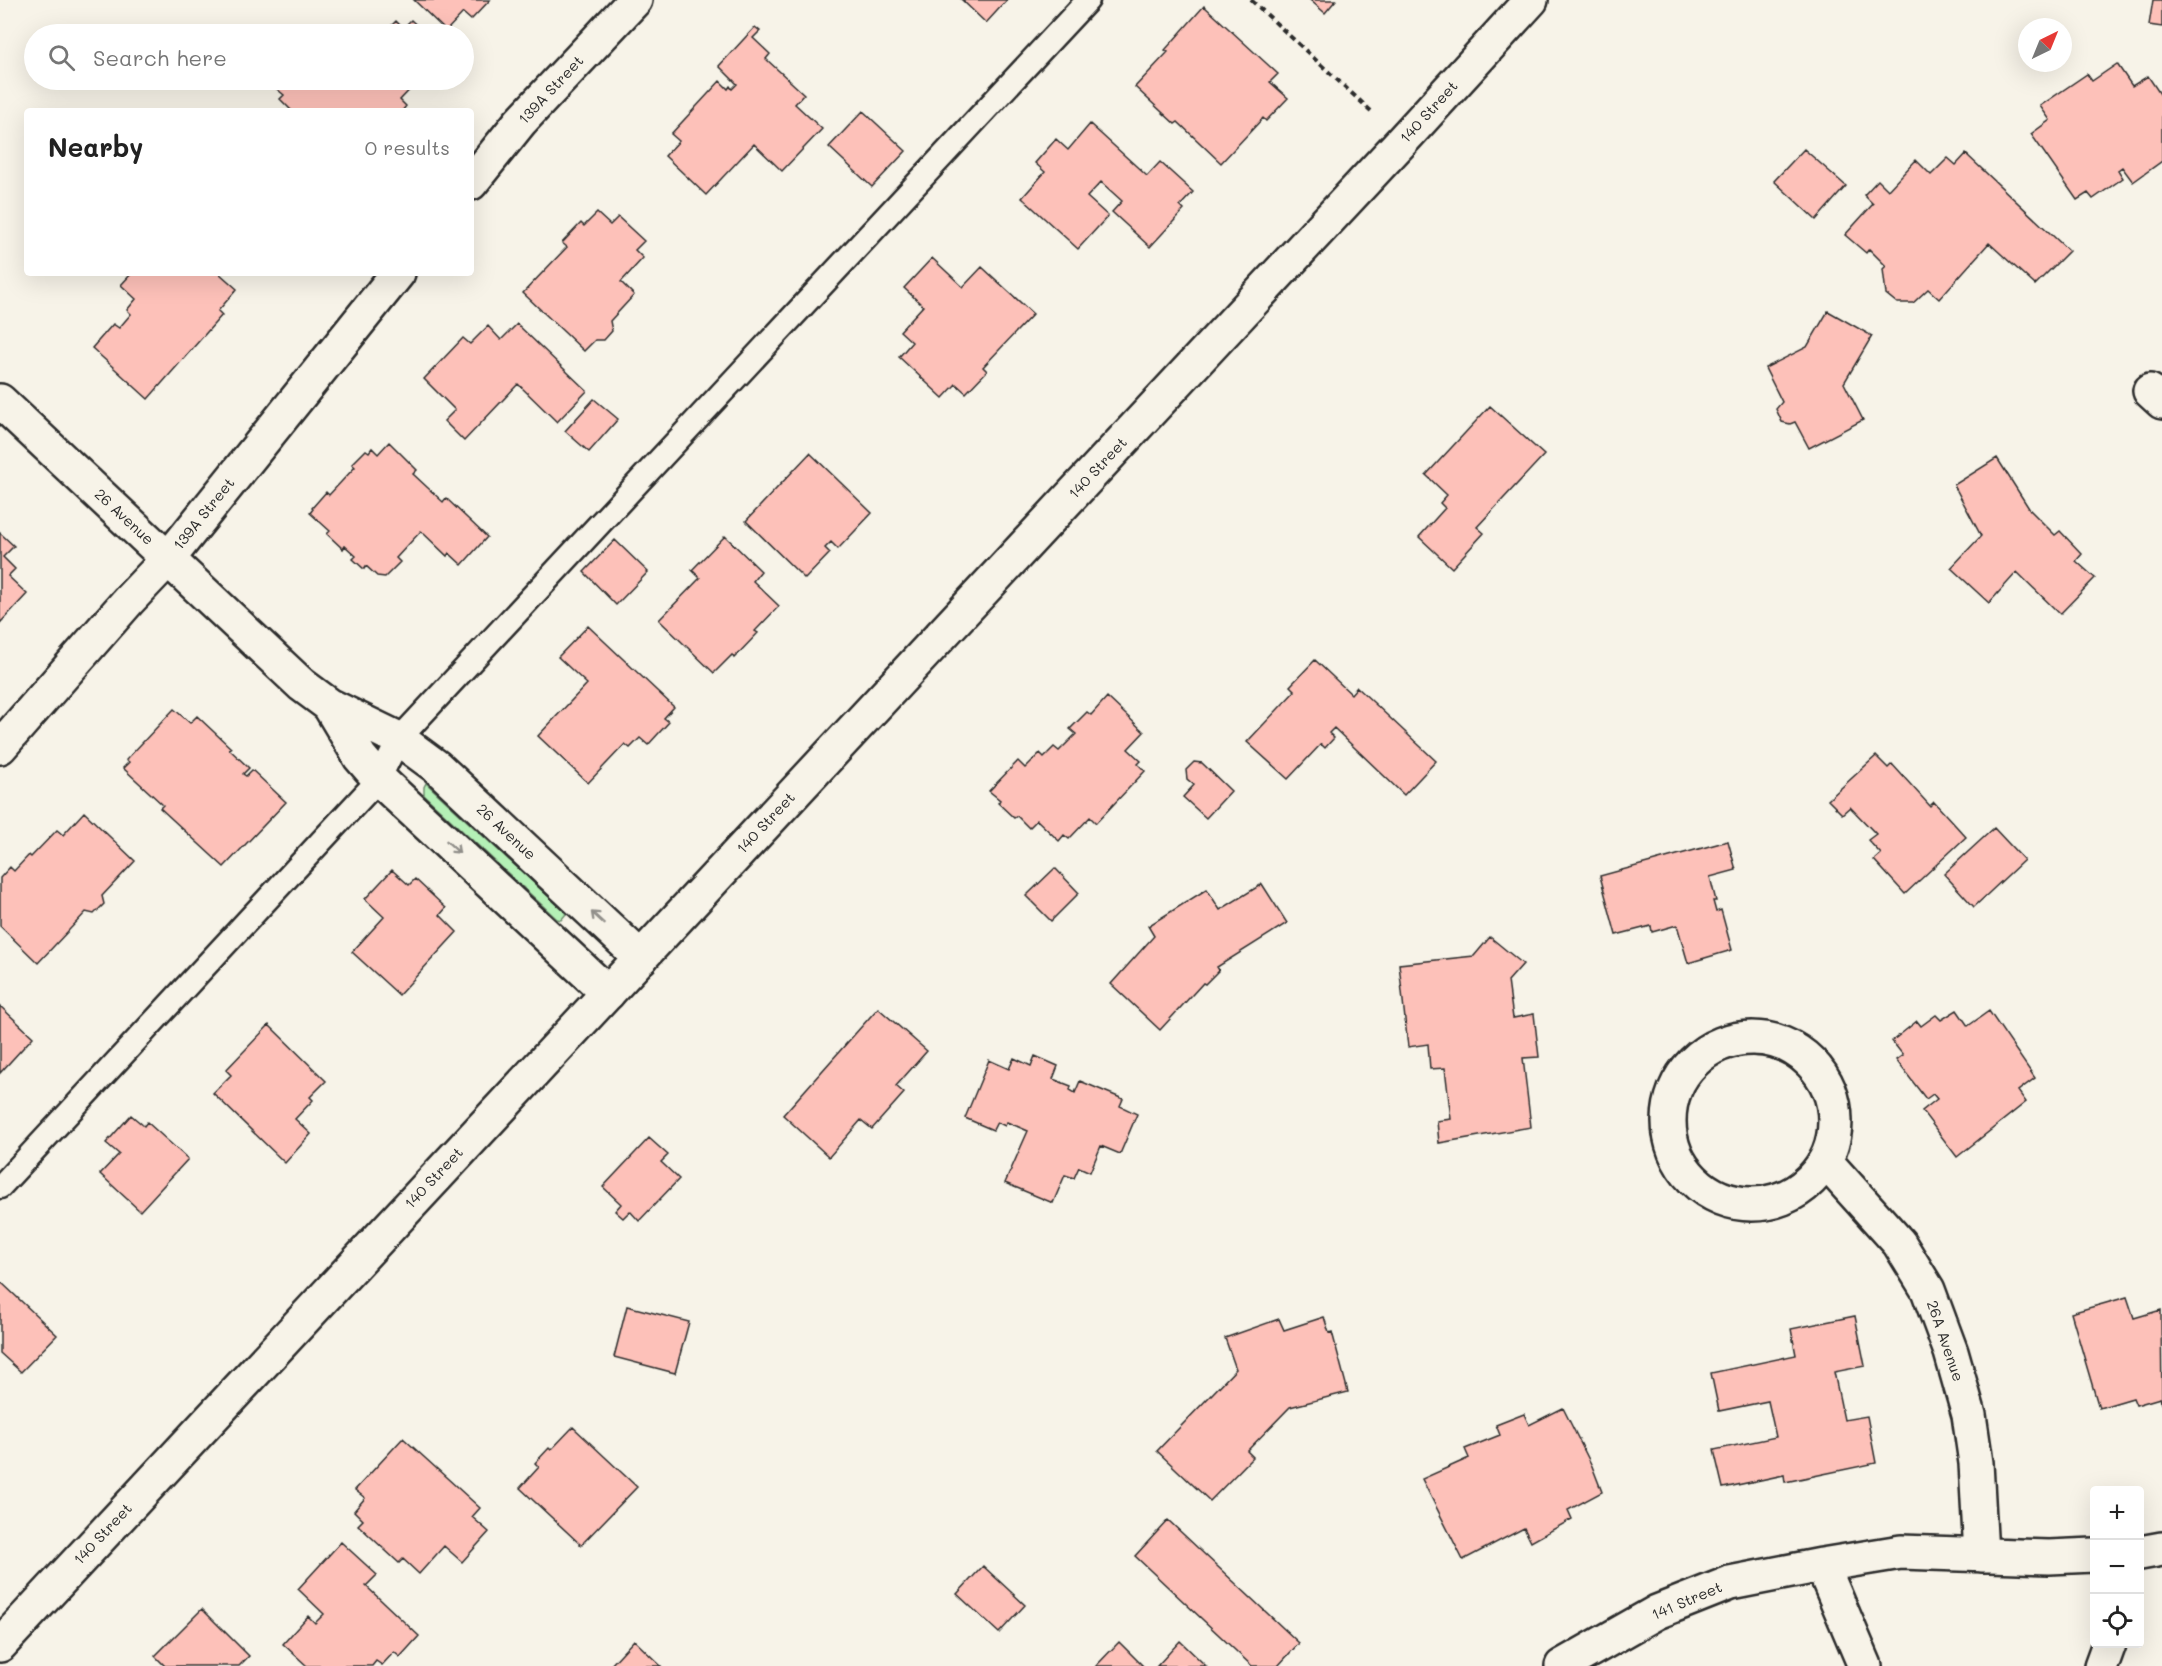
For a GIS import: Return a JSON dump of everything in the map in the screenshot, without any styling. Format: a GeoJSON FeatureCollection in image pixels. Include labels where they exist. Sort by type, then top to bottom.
{"type":"FeatureCollection","features":[{"type":"Feature","properties":{"kind":"street","name":"139A Street"},"geometry":{"type":"LineString","coordinates":[[474,179],[520,122],[635,0]]}},
{"type":"Feature","properties":{"kind":"street","name":"140 Street"},"geometry":{"type":"LineString","coordinates":[[0,1646],[1531,0]]}},
{"type":"Feature","properties":{"kind":"street","name":"139A Street"},"geometry":{"type":"LineString","coordinates":[[0,747],[128,601],[168,559],[396,276]]}},
{"type":"Feature","properties":{"kind":"street","name":"26 Avenue"},"geometry":{"type":"LineString","coordinates":[[0,401],[302,685],[329,705],[399,739],[437,767],[641,958]]}},
{"type":"Feature","properties":{"kind":"street","name":"26 Avenue"},"geometry":{"type":"LineString","coordinates":[[329,705],[360,757],[380,779],[608,993]]}},
{"type":"Feature","properties":{"kind":"street"},"geometry":{"type":"LineString","coordinates":[[1759,1037],[1786,1044],[1809,1060],[1821,1074],[1836,1108],[1835,1136],[1826,1162],[1809,1184],[1785,1198],[1768,1203],[1759,1205],[1731,1202],[1707,1191],[1686,1173],[1673,1148],[1668,1121],[1673,1094],[1686,1070],[1706,1051],[1731,1040],[1759,1037]]}},
{"type":"Feature","properties":{"kind":"street","name":"26A Avenue"},"geometry":{"type":"LineString","coordinates":[[1826,1162],[1899,1243],[1928,1290],[1952,1352],[1969,1415],[1976,1463],[1981,1555]]}},
{"type":"Feature","properties":{"kind":"street","name":"141 Street"},"geometry":{"type":"LineString","coordinates":[[1562,1666],[1657,1612],[1730,1583],[1901,1552],[2049,1557],[2090,1555]]}},
{"type":"Feature","properties":{"kind":"street"},"geometry":{"type":"LineString","coordinates":[[1822,1565],[1865,1666]]}},
{"type":"Feature","properties":{"kind":"street"},"geometry":{"type":"LineString","coordinates":[[2100,1666],[2107,1648]]}},
{"type":"Feature","properties":{"kind":"lane"},"geometry":{"type":"LineString","coordinates":[[0,1187],[380,779],[399,739],[1088,0]]}},
{"type":"Feature","properties":{"kind":"path"},"geometry":{"type":"LineString","coordinates":[[1251,0],[1371,111]]}},
{"type":"Feature","properties":{"kind":"green space"},"geometry":{"type":"Polygon","coordinates":[[[426,783],[564,911],[566,914],[561,920],[557,919],[424,795],[426,783]]]}},
{"type":"Feature","properties":{"kind":"building"},"geometry":{"type":"Polygon","coordinates":[[[414,0],[490,0],[471,20],[463,13],[453,24],[439,24],[414,0]]]}},
{"type":"Feature","properties":{"kind":"building"},"geometry":{"type":"Polygon","coordinates":[[[962,0],[1007,0],[986,23],[962,0]]]}},
{"type":"Feature","properties":{"kind":"building"},"geometry":{"type":"Polygon","coordinates":[[[1310,0],[1336,0],[1325,13],[1310,0]]]}},
{"type":"Feature","properties":{"kind":"building"},"geometry":{"type":"Polygon","coordinates":[[[2153,0],[2162,0],[2162,27],[2149,25],[2153,0]]]}},
{"type":"Feature","properties":{"kind":"building"},"geometry":{"type":"Polygon","coordinates":[[[1204,6],[1278,74],[1270,82],[1288,98],[1266,121],[1263,118],[1221,163],[1178,122],[1175,124],[1135,87],[1168,52],[1165,50],[1204,6]]]}},
{"type":"Feature","properties":{"kind":"building"},"geometry":{"type":"Polygon","coordinates":[[[755,27],[760,31],[753,38],[770,54],[766,59],[804,94],[795,104],[822,129],[782,171],[754,144],[706,195],[665,156],[679,141],[671,134],[720,81],[728,89],[730,86],[732,89],[737,84],[719,66],[755,27]]]}},
{"type":"Feature","properties":{"kind":"building"},"geometry":{"type":"Polygon","coordinates":[[[2117,64],[2132,86],[2148,76],[2162,97],[2162,161],[2133,182],[2122,167],[2118,170],[2123,178],[2093,199],[2088,193],[2077,200],[2031,134],[2050,120],[2040,106],[2087,74],[2092,81],[2117,64]]]}},
{"type":"Feature","properties":{"kind":"building"},"geometry":{"type":"Polygon","coordinates":[[[278,90],[410,90],[400,100],[406,106],[404,108],[289,108],[280,99],[284,95],[278,90]]]}},
{"type":"Feature","properties":{"kind":"building"},"geometry":{"type":"Polygon","coordinates":[[[863,111],[906,151],[872,187],[829,147],[863,111]]]}},
{"type":"Feature","properties":{"kind":"building"},"geometry":{"type":"Polygon","coordinates":[[[1090,124],[1147,176],[1160,162],[1193,192],[1180,206],[1184,210],[1150,247],[1112,212],[1122,201],[1101,182],[1087,197],[1108,216],[1078,249],[1022,198],[1045,172],[1035,163],[1056,139],[1068,150],[1090,124]]]}},
{"type":"Feature","properties":{"kind":"building"},"geometry":{"type":"Polygon","coordinates":[[[1804,149],[1846,186],[1816,220],[1774,181],[1804,149]]]}},
{"type":"Feature","properties":{"kind":"building"},"geometry":{"type":"Polygon","coordinates":[[[1966,154],[2069,251],[2035,285],[1989,243],[1939,299],[1928,289],[1913,303],[1897,303],[1886,294],[1883,269],[1886,266],[1869,249],[1866,253],[1845,235],[1873,204],[1864,195],[1878,180],[1888,190],[1916,160],[1931,175],[1948,158],[1956,165],[1966,154]]]}},
{"type":"Feature","properties":{"kind":"building"},"geometry":{"type":"Polygon","coordinates":[[[597,213],[610,225],[618,217],[644,241],[635,250],[643,258],[621,282],[634,295],[610,321],[612,331],[604,340],[595,340],[584,351],[523,293],[567,247],[562,243],[581,223],[584,226],[597,213]]]}},
{"type":"Feature","properties":{"kind":"building"},"geometry":{"type":"Polygon","coordinates":[[[932,258],[963,287],[982,267],[1033,314],[983,367],[987,371],[966,393],[956,384],[943,398],[899,357],[912,342],[900,331],[923,306],[904,288],[932,258]]]}},
{"type":"Feature","properties":{"kind":"building"},"geometry":{"type":"Polygon","coordinates":[[[129,276],[222,276],[237,289],[218,311],[222,315],[148,399],[92,348],[113,324],[119,328],[131,314],[127,310],[136,299],[121,285],[129,276]]]}},
{"type":"Feature","properties":{"kind":"building"},"geometry":{"type":"Polygon","coordinates":[[[1828,311],[1872,336],[1844,383],[1863,420],[1809,448],[1795,422],[1790,424],[1782,422],[1776,409],[1782,402],[1765,368],[1807,347],[1828,311]]]}},
{"type":"Feature","properties":{"kind":"building"},"geometry":{"type":"Polygon","coordinates":[[[517,324],[587,391],[557,422],[518,384],[464,441],[444,421],[455,410],[424,379],[463,338],[470,344],[488,326],[501,340],[517,324]]]}},
{"type":"Feature","properties":{"kind":"building"},"geometry":{"type":"Polygon","coordinates":[[[594,399],[618,419],[589,452],[565,431],[594,399]]]}},
{"type":"Feature","properties":{"kind":"building"},"geometry":{"type":"Polygon","coordinates":[[[1490,406],[1544,455],[1477,527],[1484,533],[1452,568],[1419,537],[1445,508],[1440,503],[1447,495],[1426,475],[1490,406]]]}},
{"type":"Feature","properties":{"kind":"building"},"geometry":{"type":"Polygon","coordinates":[[[389,442],[417,470],[413,474],[443,502],[446,498],[487,537],[462,565],[449,553],[447,556],[421,531],[396,558],[400,562],[385,577],[377,576],[366,566],[364,569],[353,559],[356,556],[345,546],[343,549],[327,534],[330,531],[310,513],[326,492],[329,495],[355,467],[352,464],[366,450],[369,452],[372,448],[378,454],[389,442]]]}},
{"type":"Feature","properties":{"kind":"building"},"geometry":{"type":"Polygon","coordinates":[[[810,453],[872,513],[838,549],[831,542],[825,548],[830,553],[805,579],[746,521],[810,453]]]}},
{"type":"Feature","properties":{"kind":"building"},"geometry":{"type":"Polygon","coordinates":[[[1997,458],[2030,510],[2055,535],[2060,531],[2082,554],[2076,561],[2095,578],[2060,614],[2017,572],[1989,603],[1951,568],[1981,536],[1954,485],[1997,458]]]}},
{"type":"Feature","properties":{"kind":"building"},"geometry":{"type":"Polygon","coordinates":[[[0,533],[14,546],[3,557],[15,569],[8,576],[27,594],[0,623],[0,533]]]}},
{"type":"Feature","properties":{"kind":"building"},"geometry":{"type":"Polygon","coordinates":[[[725,536],[761,571],[753,581],[779,606],[734,658],[732,655],[714,673],[659,620],[700,578],[692,570],[725,536]]]}},
{"type":"Feature","properties":{"kind":"building"},"geometry":{"type":"Polygon","coordinates":[[[615,540],[648,572],[616,605],[584,572],[615,540]]]}},
{"type":"Feature","properties":{"kind":"building"},"geometry":{"type":"Polygon","coordinates":[[[588,626],[674,707],[664,718],[669,722],[648,745],[640,738],[630,748],[625,744],[588,783],[538,736],[587,684],[558,657],[588,626]]]}},
{"type":"Feature","properties":{"kind":"building"},"geometry":{"type":"Polygon","coordinates":[[[1315,660],[1351,694],[1357,687],[1436,761],[1404,795],[1334,728],[1329,733],[1334,738],[1325,748],[1321,744],[1288,779],[1247,742],[1295,691],[1290,686],[1315,660]]]}},
{"type":"Feature","properties":{"kind":"building"},"geometry":{"type":"Polygon","coordinates":[[[1107,697],[1144,732],[1128,749],[1141,761],[1138,764],[1145,771],[1096,823],[1090,817],[1069,839],[1064,835],[1059,841],[1037,820],[1029,828],[1017,816],[1014,818],[998,803],[1000,800],[989,791],[1018,761],[1025,768],[1040,753],[1044,757],[1054,747],[1059,751],[1076,734],[1070,729],[1087,712],[1091,715],[1107,697]]]}},
{"type":"Feature","properties":{"kind":"building"},"geometry":{"type":"Polygon","coordinates":[[[174,709],[190,723],[197,716],[249,768],[243,774],[246,776],[252,770],[286,802],[224,867],[160,808],[163,805],[123,768],[129,762],[126,760],[174,709]]]}},
{"type":"Feature","properties":{"kind":"building"},"geometry":{"type":"Polygon","coordinates":[[[1876,756],[1888,768],[1892,764],[1930,806],[1934,802],[1966,837],[1905,894],[1874,860],[1881,854],[1868,840],[1876,834],[1850,807],[1842,814],[1828,800],[1876,756]]]}},
{"type":"Feature","properties":{"kind":"building"},"geometry":{"type":"Polygon","coordinates":[[[1194,762],[1202,763],[1231,791],[1206,818],[1183,797],[1194,785],[1187,779],[1186,770],[1194,762]]]}},
{"type":"Feature","properties":{"kind":"building"},"geometry":{"type":"Polygon","coordinates":[[[84,812],[135,861],[102,896],[104,904],[94,914],[86,912],[38,963],[0,926],[0,878],[10,867],[14,871],[29,855],[31,857],[57,830],[63,835],[84,812]]]}},
{"type":"Feature","properties":{"kind":"building"},"geometry":{"type":"Polygon","coordinates":[[[1994,828],[2024,860],[1974,907],[1944,874],[1994,828]]]}},
{"type":"Feature","properties":{"kind":"building"},"geometry":{"type":"Polygon","coordinates":[[[1728,841],[1736,870],[1710,877],[1716,901],[1713,901],[1716,912],[1721,910],[1732,950],[1688,963],[1677,925],[1652,932],[1651,926],[1616,935],[1600,876],[1728,841]]]}},
{"type":"Feature","properties":{"kind":"building"},"geometry":{"type":"Polygon","coordinates":[[[1055,868],[1079,893],[1051,921],[1026,896],[1055,868]]]}},
{"type":"Feature","properties":{"kind":"building"},"geometry":{"type":"Polygon","coordinates":[[[392,870],[409,885],[415,879],[446,908],[440,915],[457,932],[399,995],[352,952],[384,917],[365,899],[392,870]]]}},
{"type":"Feature","properties":{"kind":"building"},"geometry":{"type":"Polygon","coordinates":[[[1262,884],[1287,923],[1217,967],[1219,970],[1205,984],[1203,983],[1160,1030],[1111,984],[1154,936],[1148,926],[1207,889],[1220,910],[1262,884]]]}},
{"type":"Feature","properties":{"kind":"building"},"geometry":{"type":"Polygon","coordinates":[[[1490,937],[1523,964],[1508,981],[1513,1018],[1534,1014],[1539,1057],[1523,1058],[1531,1127],[1439,1143],[1437,1121],[1451,1119],[1445,1068],[1430,1069],[1428,1044],[1408,1047],[1399,964],[1474,956],[1490,937]]]}},
{"type":"Feature","properties":{"kind":"building"},"geometry":{"type":"Polygon","coordinates":[[[0,1006],[33,1037],[0,1073],[0,1006]]]}},
{"type":"Feature","properties":{"kind":"building"},"geometry":{"type":"Polygon","coordinates":[[[878,1008],[927,1051],[896,1086],[904,1093],[872,1129],[861,1120],[829,1157],[783,1115],[878,1008]]]}},
{"type":"Feature","properties":{"kind":"building"},"geometry":{"type":"Polygon","coordinates":[[[1957,1010],[1968,1026],[1989,1011],[2035,1078],[2018,1091],[2026,1102],[1957,1157],[1922,1111],[1937,1099],[1933,1094],[1926,1099],[1896,1060],[1903,1055],[1892,1041],[1917,1021],[1921,1026],[1936,1015],[1941,1020],[1957,1010]]]}},
{"type":"Feature","properties":{"kind":"building"},"geometry":{"type":"Polygon","coordinates":[[[269,1025],[326,1081],[310,1097],[313,1100],[295,1119],[311,1134],[285,1163],[213,1093],[231,1075],[226,1070],[269,1025]]]}},
{"type":"Feature","properties":{"kind":"building"},"geometry":{"type":"Polygon","coordinates":[[[1035,1056],[1058,1066],[1053,1079],[1071,1086],[1070,1090],[1075,1093],[1080,1081],[1123,1099],[1120,1106],[1137,1114],[1120,1154],[1101,1146],[1090,1172],[1079,1167],[1074,1178],[1065,1175],[1053,1203],[1005,1183],[1028,1131],[1007,1122],[1005,1126],[997,1122],[993,1130],[965,1118],[989,1060],[1009,1069],[1014,1058],[1031,1066],[1035,1056]]]}},
{"type":"Feature","properties":{"kind":"building"},"geometry":{"type":"Polygon","coordinates":[[[131,1115],[144,1126],[147,1122],[188,1159],[140,1211],[100,1174],[119,1154],[106,1143],[131,1115]]]}},
{"type":"Feature","properties":{"kind":"building"},"geometry":{"type":"Polygon","coordinates":[[[649,1138],[668,1155],[661,1162],[679,1179],[639,1221],[630,1211],[623,1218],[615,1211],[621,1204],[603,1187],[649,1138]]]}},
{"type":"Feature","properties":{"kind":"building"},"geometry":{"type":"Polygon","coordinates":[[[2,1283],[57,1335],[21,1372],[0,1353],[0,1285],[2,1283]]]}},
{"type":"Feature","properties":{"kind":"building"},"geometry":{"type":"Polygon","coordinates":[[[2127,1297],[2134,1318],[2161,1310],[2162,1406],[2160,1398],[2136,1405],[2133,1398],[2099,1408],[2071,1313],[2127,1297]]]}},
{"type":"Feature","properties":{"kind":"building"},"geometry":{"type":"Polygon","coordinates":[[[627,1306],[689,1322],[675,1373],[614,1357],[627,1306]]]}},
{"type":"Feature","properties":{"kind":"building"},"geometry":{"type":"Polygon","coordinates":[[[1855,1316],[1865,1366],[1834,1372],[1844,1420],[1867,1416],[1876,1463],[1785,1482],[1784,1475],[1723,1488],[1714,1450],[1776,1437],[1768,1401],[1719,1411],[1711,1373],[1796,1355],[1791,1329],[1855,1316]]]}},
{"type":"Feature","properties":{"kind":"building"},"geometry":{"type":"Polygon","coordinates":[[[1324,1317],[1329,1333],[1332,1332],[1348,1392],[1290,1407],[1247,1451],[1253,1457],[1210,1501],[1157,1451],[1236,1369],[1225,1338],[1279,1319],[1284,1330],[1324,1317]]]}},
{"type":"Feature","properties":{"kind":"building"},"geometry":{"type":"Polygon","coordinates":[[[1563,1408],[1592,1466],[1602,1492],[1568,1510],[1572,1519],[1531,1542],[1524,1528],[1463,1560],[1422,1479],[1469,1458],[1465,1449],[1500,1435],[1496,1425],[1524,1414],[1529,1425],[1563,1408]]]}},
{"type":"Feature","properties":{"kind":"building"},"geometry":{"type":"Polygon","coordinates":[[[573,1427],[637,1487],[581,1545],[520,1488],[539,1467],[535,1463],[573,1427]]]}},
{"type":"Feature","properties":{"kind":"building"},"geometry":{"type":"Polygon","coordinates":[[[403,1438],[480,1508],[472,1517],[489,1532],[462,1562],[444,1546],[419,1574],[403,1559],[399,1563],[358,1525],[363,1520],[354,1511],[365,1498],[355,1490],[403,1438]]]}},
{"type":"Feature","properties":{"kind":"building"},"geometry":{"type":"Polygon","coordinates":[[[1168,1520],[1299,1643],[1278,1666],[1252,1666],[1135,1556],[1168,1520]]]}},
{"type":"Feature","properties":{"kind":"building"},"geometry":{"type":"Polygon","coordinates":[[[341,1542],[377,1575],[366,1586],[419,1636],[400,1657],[394,1652],[382,1665],[376,1661],[372,1666],[307,1666],[283,1644],[308,1616],[315,1623],[324,1614],[298,1589],[341,1542]]]}},
{"type":"Feature","properties":{"kind":"building"},"geometry":{"type":"Polygon","coordinates":[[[983,1566],[1025,1605],[999,1633],[957,1594],[983,1566]]]}},
{"type":"Feature","properties":{"kind":"building"},"geometry":{"type":"Polygon","coordinates":[[[202,1609],[249,1656],[239,1666],[165,1666],[155,1656],[202,1609]]]}},
{"type":"Feature","properties":{"kind":"building"},"geometry":{"type":"Polygon","coordinates":[[[634,1640],[661,1666],[610,1666],[634,1640]]]}},
{"type":"Feature","properties":{"kind":"building"},"geometry":{"type":"Polygon","coordinates":[[[1180,1641],[1206,1666],[1157,1666],[1180,1641]]]}},
{"type":"Feature","properties":{"kind":"building"},"geometry":{"type":"Polygon","coordinates":[[[1119,1642],[1143,1666],[1096,1666],[1119,1642]]]}}]}
